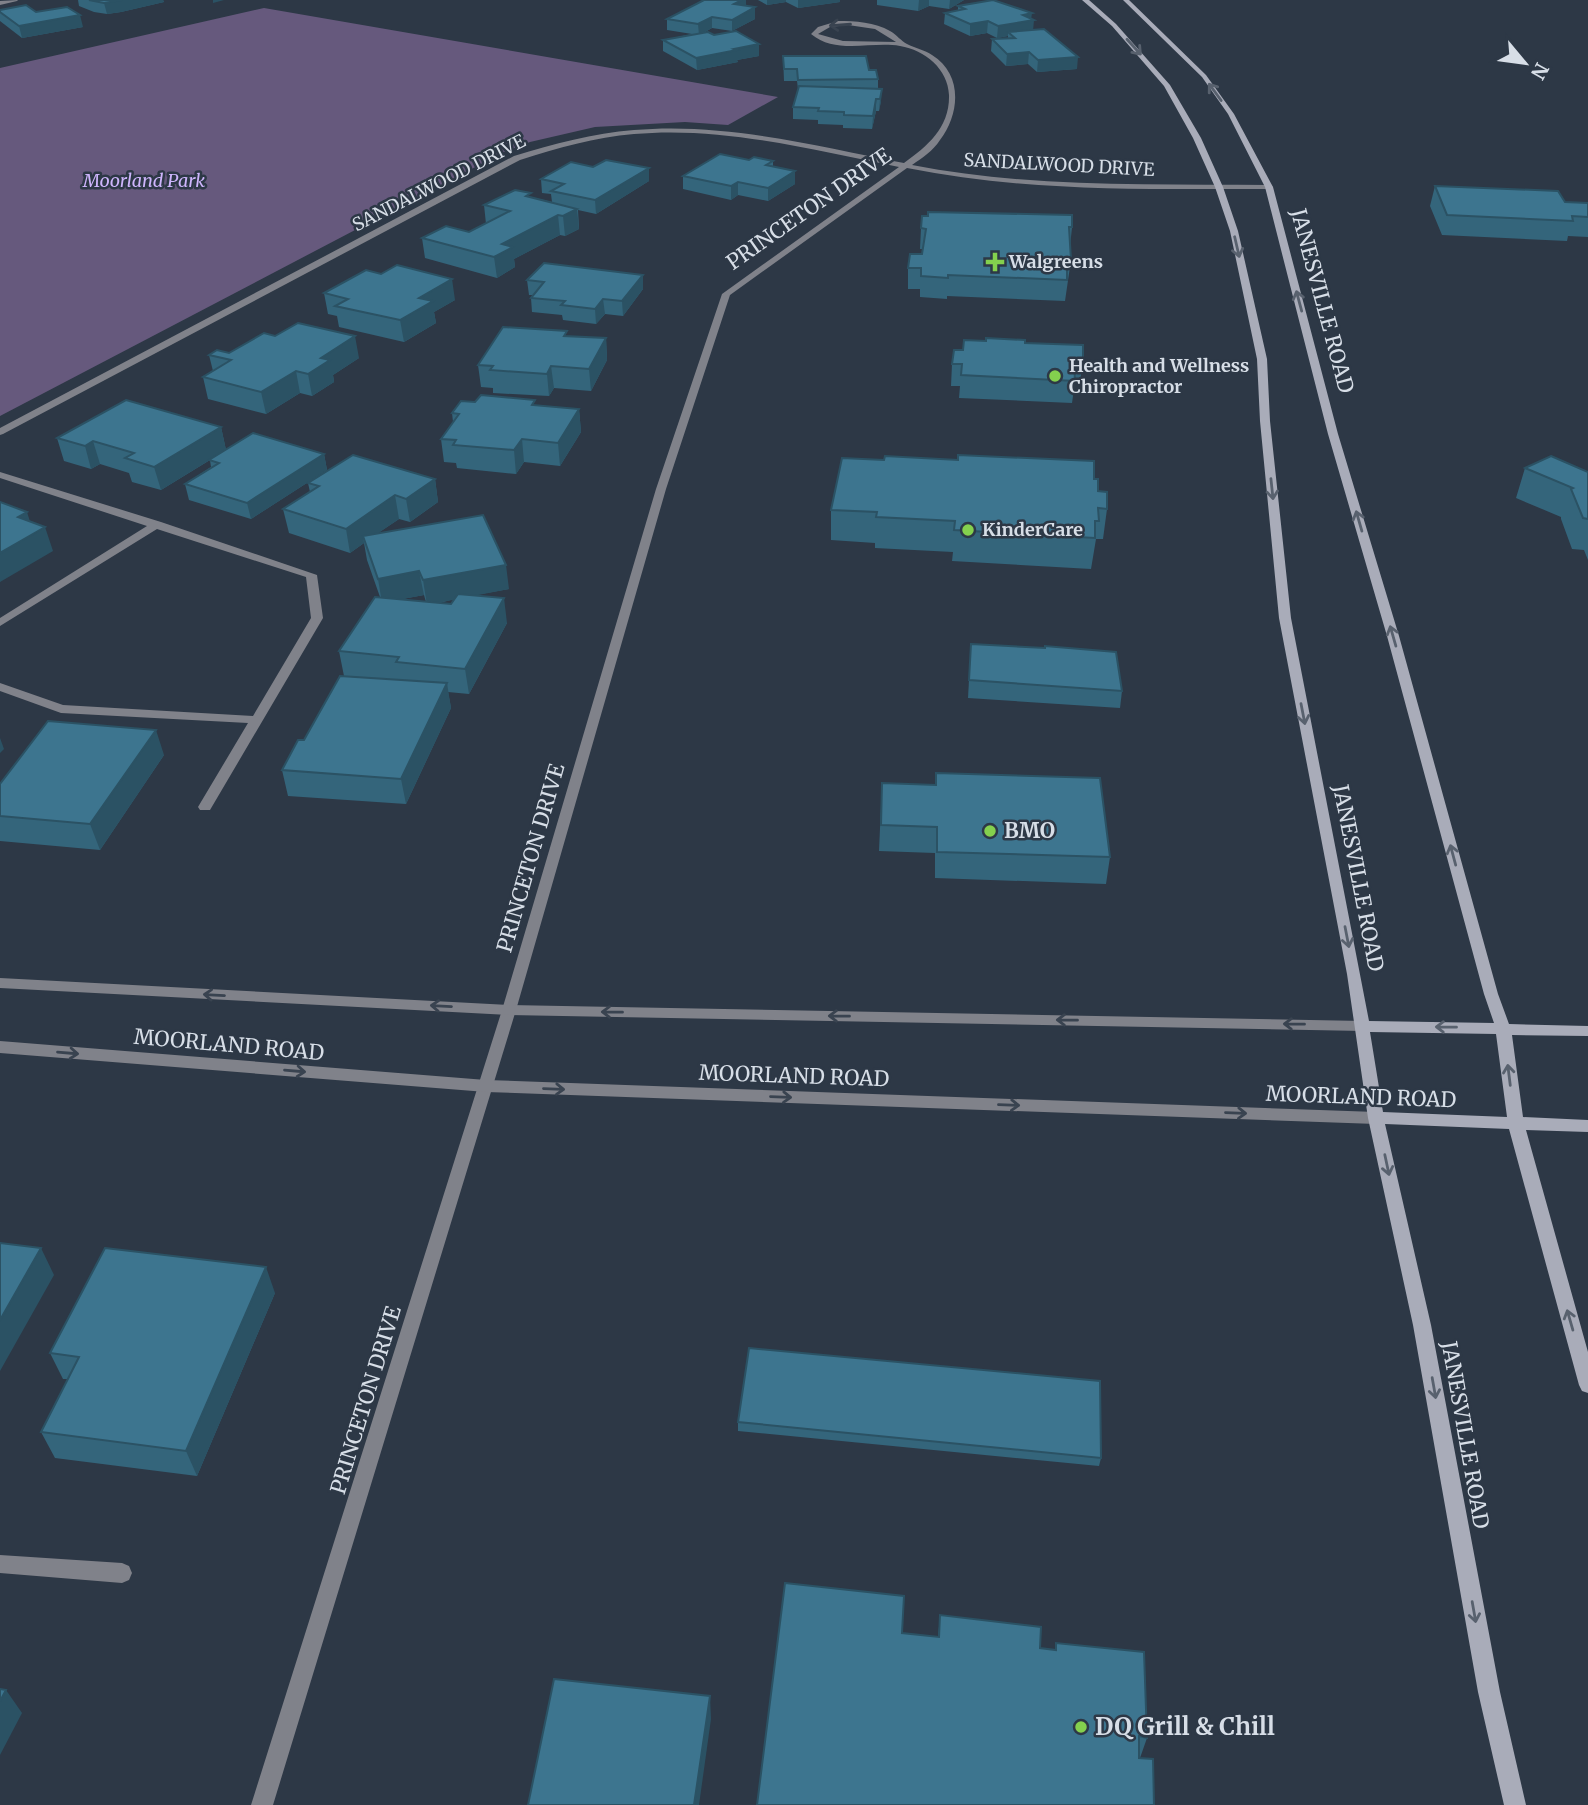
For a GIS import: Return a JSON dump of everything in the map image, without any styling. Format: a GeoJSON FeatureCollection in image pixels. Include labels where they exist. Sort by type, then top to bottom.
{"type":"FeatureCollection","features":[{"type":"Feature","properties":{"kind":"main road","name":"JANESVILLE ROAD"},"geometry":{"type":"LineString","coordinates":[[1085,0],[1114,25],[1167,85],[1197,138],[1219,187],[1234,231],[1262,359],[1265,421],[1285,618],[1363,1026],[1376,1118],[1422,1325],[1489,1692],[1515,1805]]}},
{"type":"Feature","properties":{"kind":"main road","name":"JANESVILLE ROAD"},"geometry":{"type":"LineString","coordinates":[[1126,0],[1204,76],[1231,114],[1269,187],[1334,434],[1393,636],[1487,981],[1503,1028],[1516,1124],[1588,1385]]}},
{"type":"Feature","properties":{"kind":"main road"},"geometry":{"type":"LineString","coordinates":[[1363,1026],[1588,1031]]}},
{"type":"Feature","properties":{"kind":"main road","name":"MOORLAND ROAD"},"geometry":{"type":"LineString","coordinates":[[1376,1118],[1588,1126]]}},
{"type":"Feature","properties":{"kind":"street"},"geometry":{"type":"LineString","coordinates":[[0,3],[15,0]]}},
{"type":"Feature","properties":{"kind":"street","name":"PRINCETON DRIVE"},"geometry":{"type":"LineString","coordinates":[[262,1805],[486,1086],[661,489],[726,293],[906,166],[939,140],[952,115],[954,103],[951,85],[934,59],[903,44],[882,29],[855,24],[824,26],[814,34],[824,40],[837,42],[903,44]]}},
{"type":"Feature","properties":{"kind":"street","name":"SANDALWOOD DRIVE"},"geometry":{"type":"LineString","coordinates":[[0,432],[517,158],[553,144],[597,134],[679,129],[726,133],[984,180],[1269,187]]}},
{"type":"Feature","properties":{"kind":"street"},"geometry":{"type":"LineString","coordinates":[[0,475],[311,575],[317,618],[205,807]]}},
{"type":"Feature","properties":{"kind":"street"},"geometry":{"type":"LineString","coordinates":[[0,623],[157,524]]}},
{"type":"Feature","properties":{"kind":"street"},"geometry":{"type":"LineString","coordinates":[[0,687],[61,709],[257,720]]}},
{"type":"Feature","properties":{"kind":"street"},"geometry":{"type":"LineString","coordinates":[[0,983],[509,1010],[1363,1026]]}},
{"type":"Feature","properties":{"kind":"street","name":"MOORLAND ROAD"},"geometry":{"type":"LineString","coordinates":[[0,1047],[486,1086],[1376,1118]]}},
{"type":"Feature","properties":{"kind":"street"},"geometry":{"type":"LineString","coordinates":[[0,1564],[122,1573]]}},
{"type":"Feature","properties":{"kind":"green space","name":"Moorland Park"},"geometry":{"type":"Polygon","coordinates":[[[264,8],[778,97],[728,125],[685,122],[595,127],[530,142],[504,152],[0,416],[0,68],[264,8]]]}},
{"type":"Feature","properties":{"kind":"building"},"geometry":{"type":"Polygon","coordinates":[[[89,0],[122,0],[104,3],[89,0]]]}},
{"type":"Feature","properties":{"kind":"building"},"geometry":{"type":"Polygon","coordinates":[[[704,0],[742,0],[734,4],[755,7],[732,20],[712,17],[698,24],[667,19],[704,0]]]}},
{"type":"Feature","properties":{"kind":"building"},"geometry":{"type":"Polygon","coordinates":[[[993,0],[1032,13],[1023,15],[1034,20],[998,26],[988,21],[970,24],[945,13],[965,9],[958,6],[993,0]]]}},
{"type":"Feature","properties":{"kind":"building"},"geometry":{"type":"Polygon","coordinates":[[[26,5],[36,12],[67,7],[80,15],[19,26],[0,12],[26,5]]]}},
{"type":"Feature","properties":{"kind":"building"},"geometry":{"type":"Polygon","coordinates":[[[1044,29],[1078,57],[1038,60],[1029,52],[1007,54],[992,39],[1015,38],[1008,32],[1044,29]]]}},
{"type":"Feature","properties":{"kind":"building"},"geometry":{"type":"Polygon","coordinates":[[[736,31],[759,44],[696,58],[663,40],[708,32],[714,35],[736,31]]]}},
{"type":"Feature","properties":{"kind":"building"},"geometry":{"type":"Polygon","coordinates":[[[783,56],[866,56],[869,70],[876,70],[878,79],[798,80],[797,69],[784,69],[783,56]]]}},
{"type":"Feature","properties":{"kind":"building"},"geometry":{"type":"Polygon","coordinates":[[[799,86],[882,89],[880,99],[876,99],[873,116],[844,115],[844,112],[818,111],[819,108],[793,107],[799,86]]]}},
{"type":"Feature","properties":{"kind":"building"},"geometry":{"type":"Polygon","coordinates":[[[720,154],[749,160],[754,157],[773,161],[766,165],[795,171],[768,188],[738,182],[731,186],[683,176],[720,154]]]}},
{"type":"Feature","properties":{"kind":"building"},"geometry":{"type":"Polygon","coordinates":[[[606,160],[649,168],[595,200],[551,191],[564,184],[541,179],[571,162],[593,167],[606,160]]]}},
{"type":"Feature","properties":{"kind":"building"},"geometry":{"type":"Polygon","coordinates":[[[1435,186],[1558,191],[1565,202],[1588,203],[1588,217],[1572,216],[1573,221],[1447,215],[1435,186]]]}},
{"type":"Feature","properties":{"kind":"building"},"geometry":{"type":"Polygon","coordinates":[[[515,190],[531,193],[526,196],[577,209],[563,216],[558,215],[502,244],[513,247],[494,257],[422,238],[446,226],[469,232],[510,211],[484,205],[515,190]]]}},
{"type":"Feature","properties":{"kind":"building","name":"Walgreens"},"geometry":{"type":"Polygon","coordinates":[[[928,212],[1072,215],[1072,227],[1069,227],[1071,260],[1067,260],[1067,280],[921,276],[921,268],[908,268],[910,254],[922,254],[926,229],[921,228],[922,216],[928,216],[928,212]]]}},
{"type":"Feature","properties":{"kind":"building"},"geometry":{"type":"Polygon","coordinates":[[[544,263],[643,275],[622,301],[603,299],[595,309],[561,305],[565,301],[531,298],[544,282],[527,280],[544,263]]]}},
{"type":"Feature","properties":{"kind":"building"},"geometry":{"type":"Polygon","coordinates":[[[397,265],[452,279],[419,298],[433,301],[400,320],[335,306],[348,299],[324,293],[366,270],[381,274],[397,265]]]}},
{"type":"Feature","properties":{"kind":"building"},"geometry":{"type":"Polygon","coordinates":[[[298,323],[355,336],[321,358],[330,360],[308,374],[296,371],[261,392],[203,377],[231,360],[209,355],[217,350],[229,353],[264,333],[275,336],[298,323]]]}},
{"type":"Feature","properties":{"kind":"building"},"geometry":{"type":"Polygon","coordinates":[[[503,327],[567,331],[564,336],[606,338],[589,369],[551,366],[547,374],[490,370],[493,366],[478,365],[503,327]]]}},
{"type":"Feature","properties":{"kind":"building"},"geometry":{"type":"Polygon","coordinates":[[[986,338],[1025,340],[1025,343],[1083,345],[1083,360],[1074,360],[1075,381],[961,375],[962,364],[952,364],[954,350],[963,350],[964,340],[986,341],[986,338]]]}},
{"type":"Feature","properties":{"kind":"building"},"geometry":{"type":"Polygon","coordinates":[[[481,395],[535,400],[532,405],[579,409],[558,443],[522,439],[514,450],[453,445],[456,440],[441,439],[459,414],[452,413],[461,401],[475,402],[481,395]]]}},
{"type":"Feature","properties":{"kind":"building"},"geometry":{"type":"Polygon","coordinates":[[[126,400],[221,427],[154,467],[125,458],[134,453],[93,441],[85,446],[57,438],[126,400]]]}},
{"type":"Feature","properties":{"kind":"building"},"geometry":{"type":"Polygon","coordinates":[[[253,433],[324,454],[247,503],[185,484],[219,463],[209,460],[253,433]]]}},
{"type":"Feature","properties":{"kind":"building"},"geometry":{"type":"Polygon","coordinates":[[[353,455],[435,479],[406,499],[395,495],[346,529],[283,509],[319,486],[308,483],[353,455]]]}},
{"type":"Feature","properties":{"kind":"building"},"geometry":{"type":"Polygon","coordinates":[[[958,455],[1094,461],[1094,479],[1098,479],[1098,491],[1107,492],[1107,509],[1098,508],[1099,521],[1095,521],[1095,538],[954,530],[955,521],[876,517],[877,512],[831,510],[842,458],[884,460],[885,456],[958,460],[958,455]]]}},
{"type":"Feature","properties":{"kind":"building"},"geometry":{"type":"Polygon","coordinates":[[[1551,456],[1588,472],[1588,519],[1583,518],[1571,489],[1573,488],[1525,468],[1551,456]]]}},
{"type":"Feature","properties":{"kind":"building"},"geometry":{"type":"Polygon","coordinates":[[[0,502],[27,512],[18,517],[45,527],[0,553],[0,502]]]}},
{"type":"Feature","properties":{"kind":"building"},"geometry":{"type":"Polygon","coordinates":[[[483,515],[506,565],[423,580],[419,571],[378,579],[363,536],[483,515]]]}},
{"type":"Feature","properties":{"kind":"building"},"geometry":{"type":"Polygon","coordinates":[[[458,594],[504,598],[465,669],[396,662],[399,657],[339,651],[375,597],[451,604],[458,594]]]}},
{"type":"Feature","properties":{"kind":"building"},"geometry":{"type":"Polygon","coordinates":[[[971,644],[1116,652],[1122,691],[969,680],[971,644]]]}},
{"type":"Feature","properties":{"kind":"building"},"geometry":{"type":"Polygon","coordinates":[[[340,676],[447,683],[401,779],[282,770],[298,740],[304,740],[340,676]]]}},
{"type":"Feature","properties":{"kind":"building"},"geometry":{"type":"Polygon","coordinates":[[[48,721],[156,730],[90,824],[0,816],[0,784],[48,721]]]}},
{"type":"Feature","properties":{"kind":"building","name":"BMO"},"geometry":{"type":"Polygon","coordinates":[[[936,773],[1100,778],[1110,857],[937,852],[937,827],[881,825],[882,783],[936,785],[936,773]]]}},
{"type":"Feature","properties":{"kind":"building"},"geometry":{"type":"Polygon","coordinates":[[[0,1243],[41,1248],[0,1320],[0,1243]]]}},
{"type":"Feature","properties":{"kind":"building"},"geometry":{"type":"Polygon","coordinates":[[[105,1248],[266,1267],[186,1451],[41,1432],[79,1357],[50,1353],[105,1248]]]}},
{"type":"Feature","properties":{"kind":"building"},"geometry":{"type":"Polygon","coordinates":[[[749,1348],[1100,1381],[1101,1458],[738,1422],[749,1348]]]}},
{"type":"Feature","properties":{"kind":"building"},"geometry":{"type":"Polygon","coordinates":[[[785,1583],[904,1596],[902,1633],[939,1637],[940,1615],[1041,1627],[1040,1648],[1056,1650],[1056,1643],[1144,1652],[1147,1738],[1139,1736],[1139,1758],[1153,1759],[1154,1805],[757,1805],[785,1583]]]}},
{"type":"Feature","properties":{"kind":"building"},"geometry":{"type":"Polygon","coordinates":[[[554,1679],[710,1696],[694,1805],[528,1805],[554,1679]]]}},
{"type":"Feature","properties":{"kind":"building"},"geometry":{"type":"Polygon","coordinates":[[[0,1689],[6,1690],[0,1701],[0,1689]]]}},
{"type":"Feature","properties":{"kind":"place","name":"Walgreens"},"geometry":{"type":"Point","coordinates":[995,262]}},
{"type":"Feature","properties":{"kind":"place","name":"Health and Wellness Chiropractor"},"geometry":{"type":"Point","coordinates":[1055,376]}},
{"type":"Feature","properties":{"kind":"place","name":"KinderCare"},"geometry":{"type":"Point","coordinates":[968,530]}},
{"type":"Feature","properties":{"kind":"place","name":"BMO"},"geometry":{"type":"Point","coordinates":[990,831]}},
{"type":"Feature","properties":{"kind":"place","name":"DQ Grill & Chill"},"geometry":{"type":"Point","coordinates":[1081,1727]}}]}
